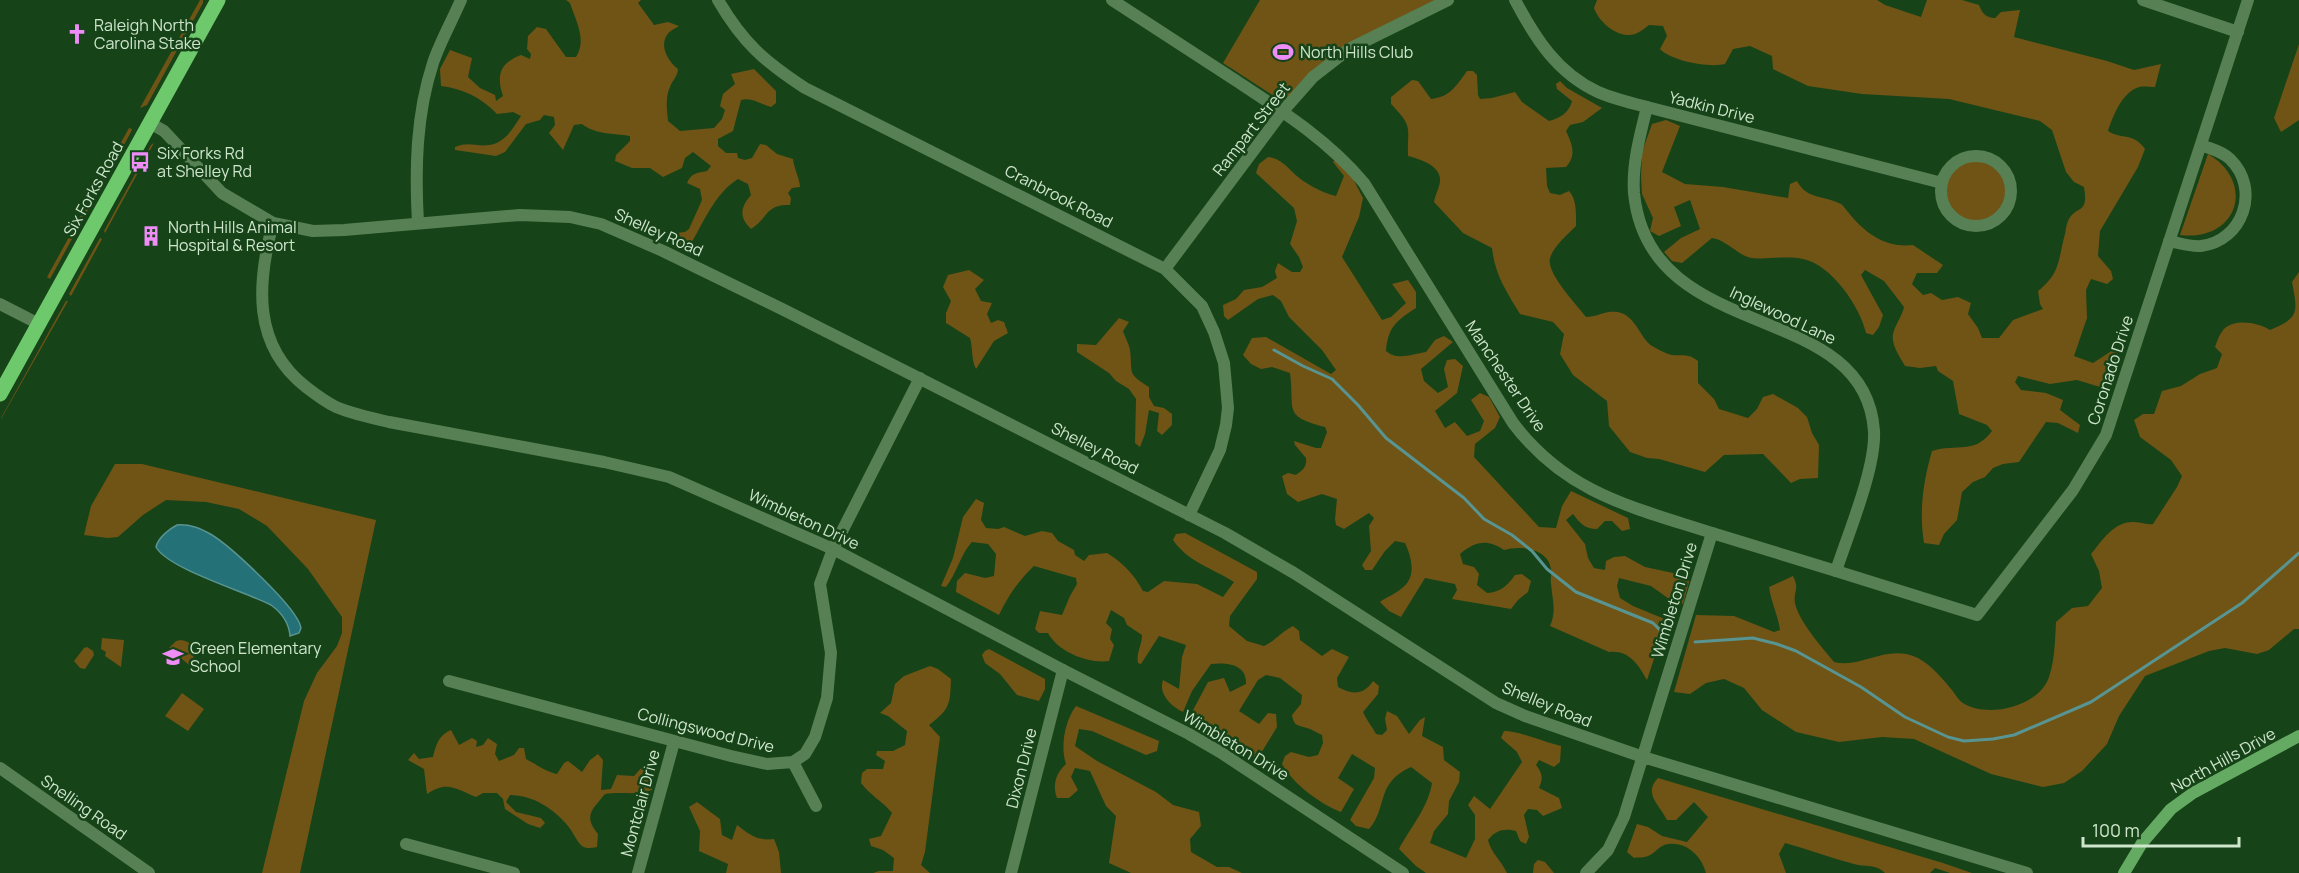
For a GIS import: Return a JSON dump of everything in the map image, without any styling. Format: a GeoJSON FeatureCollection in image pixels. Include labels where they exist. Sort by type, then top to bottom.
{"type":"FeatureCollection","features":[{"type":"Feature","properties":{"kind":"main road","name":"Six Forks Road"},"geometry":{"type":"LineString","coordinates":[[0,394],[218,0]]}},
{"type":"Feature","properties":{"kind":"main road","name":"North Hills Drive"},"geometry":{"type":"LineString","coordinates":[[2124,873],[2142,843],[2171,808],[2193,793],[2299,736]]}},
{"type":"Feature","properties":{"kind":"street"},"geometry":{"type":"LineString","coordinates":[[418,223],[419,125],[433,63],[461,0]]}},
{"type":"Feature","properties":{"kind":"street","name":"Cranbrook Road"},"geometry":{"type":"LineString","coordinates":[[718,0],[742,37],[758,54],[805,88],[1165,269],[1202,306],[1214,332],[1224,363],[1228,408],[1222,442],[1216,459],[1189,515]]}},
{"type":"Feature","properties":{"kind":"street","name":"Manchester Drive"},"geometry":{"type":"LineString","coordinates":[[1112,0],[1283,111],[1326,144],[1364,183],[1513,423],[1534,448],[1570,477],[1608,499],[1977,615]]}},
{"type":"Feature","properties":{"kind":"street","name":"Rampart Street"},"geometry":{"type":"LineString","coordinates":[[1165,269],[1283,111],[1313,77],[1340,55],[1448,0]]}},
{"type":"Feature","properties":{"kind":"street","name":"Yadkin Drive"},"geometry":{"type":"LineString","coordinates":[[1515,0],[1545,50],[1567,72],[1599,93],[1942,183]]}},
{"type":"Feature","properties":{"kind":"street"},"geometry":{"type":"LineString","coordinates":[[2143,0],[2238,32]]}},
{"type":"Feature","properties":{"kind":"street","name":"Coronado Drive"},"geometry":{"type":"LineString","coordinates":[[1977,615],[2073,490],[2106,435],[2248,0]]}},
{"type":"Feature","properties":{"kind":"street","name":"Inglewood Lane"},"geometry":{"type":"LineString","coordinates":[[1647,107],[1636,153],[1634,192],[1645,231],[1658,256],[1688,286],[1831,355],[1854,377],[1865,396],[1874,432],[1872,456],[1836,572]]}},
{"type":"Feature","properties":{"kind":"street","name":"Shelley Road"},"geometry":{"type":"LineString","coordinates":[[150,123],[164,131],[222,193],[273,223],[313,231],[520,215],[570,217],[601,224],[663,251],[920,378],[1275,561],[1496,703],[1643,758],[2027,873]]}},
{"type":"Feature","properties":{"kind":"street"},"geometry":{"type":"LineString","coordinates":[[2169,241],[2199,246],[2216,243],[2225,238],[2238,225],[2247,202],[2244,179],[2231,159],[2219,151],[2201,145]]}},
{"type":"Feature","properties":{"kind":"street"},"geometry":{"type":"LineString","coordinates":[[1981,156],[1995,161],[2005,172],[2010,182],[2009,204],[2001,215],[1991,222],[1969,225],[1959,221],[1948,212],[1942,200],[1942,183],[1948,170],[1956,162],[1967,157],[1981,156]]}},
{"type":"Feature","properties":{"kind":"street","name":"Wimbleton Drive"},"geometry":{"type":"LineString","coordinates":[[273,223],[265,255],[261,292],[263,315],[270,343],[290,374],[335,406],[389,422],[641,469],[696,488],[833,549],[1189,734],[1403,873]]}},
{"type":"Feature","properties":{"kind":"street"},"geometry":{"type":"LineString","coordinates":[[0,304],[39,324]]}},
{"type":"Feature","properties":{"kind":"street","name":"Collingswood Drive"},"geometry":{"type":"LineString","coordinates":[[449,681],[767,765],[793,762],[806,754],[815,737],[827,698],[831,653],[820,585],[833,549],[920,378]]}},
{"type":"Feature","properties":{"kind":"street","name":"Wimbleton Drive"},"geometry":{"type":"LineString","coordinates":[[1586,873],[1608,850],[1624,817],[1712,533]]}},
{"type":"Feature","properties":{"kind":"street","name":"Dixon Drive"},"geometry":{"type":"LineString","coordinates":[[1011,873],[1063,670]]}},
{"type":"Feature","properties":{"kind":"street","name":"Montclair Drive"},"geometry":{"type":"LineString","coordinates":[[638,873],[674,742]]}},
{"type":"Feature","properties":{"kind":"street"},"geometry":{"type":"LineString","coordinates":[[793,762],[816,806]]}},
{"type":"Feature","properties":{"kind":"street","name":"Snelling Road"},"geometry":{"type":"LineString","coordinates":[[0,768],[149,873]]}},
{"type":"Feature","properties":{"kind":"street"},"geometry":{"type":"LineString","coordinates":[[406,844],[514,873]]}},
{"type":"Feature","properties":{"kind":"shaded area"},"geometry":{"type":"Polygon","coordinates":[[[200,0],[203,0],[203,3],[147,105],[140,108],[200,0]]]}},
{"type":"Feature","properties":{"kind":"shaded area"},"geometry":{"type":"Polygon","coordinates":[[[566,0],[641,0],[638,3],[654,25],[668,22],[679,26],[668,34],[664,44],[668,58],[678,69],[667,95],[668,121],[680,131],[714,128],[722,119],[725,110],[720,106],[723,94],[735,84],[731,74],[754,69],[776,91],[776,103],[771,107],[752,100],[741,100],[733,131],[718,139],[718,146],[726,153],[737,153],[738,158],[745,160],[752,158],[760,144],[766,145],[777,154],[793,159],[800,187],[792,188],[788,193],[791,198],[790,205],[782,205],[771,210],[751,229],[744,220],[742,212],[751,195],[748,184],[738,179],[716,201],[689,247],[679,244],[672,237],[676,233],[689,229],[702,200],[700,189],[687,183],[690,177],[707,171],[711,166],[693,152],[685,158],[682,168],[663,177],[650,168],[632,168],[615,161],[616,155],[630,141],[630,136],[599,132],[582,124],[574,125],[563,150],[549,133],[555,125],[554,117],[544,115],[540,120],[526,124],[505,152],[496,156],[455,150],[455,147],[460,145],[495,144],[508,134],[521,116],[513,112],[497,114],[485,103],[471,95],[441,86],[440,69],[450,50],[472,58],[468,77],[480,88],[495,95],[496,101],[503,96],[500,76],[504,66],[521,55],[530,59],[531,54],[527,49],[528,36],[537,27],[546,29],[566,57],[576,57],[581,37],[570,3],[566,0]]]}},
{"type":"Feature","properties":{"kind":"shaded area","name":"North Hills Club"},"geometry":{"type":"Polygon","coordinates":[[[1260,0],[1437,0],[1345,46],[1314,69],[1286,101],[1280,100],[1223,63],[1260,0]]]}},
{"type":"Feature","properties":{"kind":"shaded area"},"geometry":{"type":"Polygon","coordinates":[[[1597,0],[1877,0],[1921,17],[1927,0],[1962,0],[1979,5],[1985,14],[1992,18],[2001,12],[2020,10],[2014,37],[2134,70],[2161,64],[2155,87],[2139,87],[2128,94],[2123,99],[2108,131],[2132,138],[2145,149],[2138,167],[2100,231],[2098,256],[2111,271],[2113,279],[2107,284],[2091,279],[2086,290],[2087,318],[2074,356],[2093,363],[2113,350],[2120,355],[2120,363],[2110,386],[2100,387],[2077,380],[2050,384],[2018,376],[2015,382],[2021,390],[2046,393],[2063,400],[2060,410],[2080,425],[2078,433],[2058,423],[2046,422],[2019,462],[1993,468],[1985,477],[1973,482],[1962,492],[1957,520],[1944,534],[1939,545],[1924,543],[1923,497],[1932,451],[1972,446],[1992,431],[1987,425],[1959,414],[1953,381],[1938,371],[1936,366],[1920,368],[1905,366],[1893,342],[1894,331],[1904,307],[1884,281],[1865,270],[1861,275],[1883,315],[1873,335],[1866,333],[1858,311],[1843,288],[1824,269],[1814,263],[1797,258],[1747,257],[1712,238],[1682,263],[1672,261],[1664,252],[1681,238],[1700,229],[1690,200],[1674,207],[1681,226],[1659,236],[1650,231],[1653,218],[1642,194],[1642,152],[1652,124],[1666,120],[1680,126],[1662,172],[1685,184],[1723,187],[1788,198],[1790,184],[1797,181],[1811,194],[1841,204],[1872,235],[1895,245],[1913,245],[1943,265],[1937,273],[1917,273],[1912,284],[1923,295],[1931,293],[1942,300],[1958,297],[1971,303],[1968,314],[1982,338],[1999,338],[2013,320],[2043,309],[2038,291],[2055,272],[2068,221],[2085,202],[2084,187],[2074,182],[2066,172],[2052,130],[2040,121],[1949,99],[1862,94],[1808,86],[1773,69],[1772,56],[1750,46],[1733,49],[1725,64],[1710,65],[1681,60],[1660,49],[1667,36],[1663,26],[1649,25],[1630,35],[1616,32],[1607,26],[1596,13],[1594,8],[1597,0]]]}},
{"type":"Feature","properties":{"kind":"shaded area"},"geometry":{"type":"Polygon","coordinates":[[[2299,44],[2299,120],[2281,132],[2274,118],[2299,44]]]}},
{"type":"Feature","properties":{"kind":"shaded area"},"geometry":{"type":"Polygon","coordinates":[[[1467,71],[1473,71],[1477,75],[1480,99],[1515,92],[1522,102],[1549,121],[1564,114],[1572,101],[1557,89],[1556,84],[1560,81],[1567,88],[1602,108],[1583,122],[1570,125],[1566,131],[1572,145],[1572,154],[1566,167],[1546,168],[1547,186],[1550,193],[1560,195],[1569,191],[1576,207],[1576,226],[1558,245],[1550,258],[1550,264],[1557,280],[1586,317],[1618,312],[1631,319],[1654,347],[1670,354],[1688,356],[1698,361],[1698,383],[1714,399],[1719,409],[1748,418],[1757,409],[1763,397],[1773,394],[1798,408],[1807,417],[1819,445],[1818,478],[1800,479],[1791,483],[1763,454],[1724,455],[1705,472],[1630,452],[1609,426],[1607,401],[1573,375],[1560,354],[1564,334],[1553,322],[1520,314],[1498,275],[1492,248],[1463,233],[1434,202],[1440,182],[1438,172],[1429,164],[1408,156],[1408,128],[1391,104],[1391,97],[1412,80],[1418,81],[1431,99],[1438,98],[1452,90],[1467,71]]]}},
{"type":"Feature","properties":{"kind":"shaded area"},"geometry":{"type":"Polygon","coordinates":[[[129,128],[132,129],[131,132],[50,279],[47,277],[129,128]]]}},
{"type":"Feature","properties":{"kind":"shaded area"},"geometry":{"type":"Polygon","coordinates":[[[154,143],[105,233],[104,231],[154,143]]]}},
{"type":"Feature","properties":{"kind":"shaded area"},"geometry":{"type":"Polygon","coordinates":[[[2208,154],[2223,166],[2232,180],[2236,194],[2234,208],[2227,220],[2215,229],[2200,235],[2180,235],[2208,154]]]}},
{"type":"Feature","properties":{"kind":"shaded area"},"geometry":{"type":"Polygon","coordinates":[[[1268,157],[1279,161],[1312,186],[1336,196],[1344,176],[1333,162],[1335,160],[1350,173],[1363,198],[1359,217],[1342,257],[1382,320],[1391,317],[1406,303],[1392,284],[1408,280],[1416,292],[1416,308],[1394,325],[1386,351],[1395,356],[1405,356],[1426,352],[1435,340],[1444,336],[1453,342],[1421,369],[1424,381],[1438,393],[1448,387],[1444,369],[1447,360],[1455,359],[1463,366],[1457,393],[1435,411],[1445,428],[1455,422],[1467,436],[1480,431],[1484,421],[1471,400],[1480,393],[1489,397],[1500,417],[1495,428],[1475,444],[1474,457],[1539,527],[1556,528],[1562,506],[1571,491],[1628,518],[1630,529],[1622,531],[1612,521],[1605,521],[1597,529],[1583,525],[1573,514],[1566,520],[1585,544],[1588,558],[1594,568],[1605,570],[1606,561],[1614,557],[1625,556],[1645,567],[1687,576],[1689,582],[1683,604],[1672,601],[1651,586],[1619,578],[1617,586],[1620,598],[1667,620],[1647,680],[1632,659],[1622,653],[1609,652],[1550,626],[1554,610],[1551,571],[1549,562],[1539,552],[1525,548],[1504,550],[1492,544],[1482,543],[1471,546],[1460,554],[1463,564],[1474,567],[1479,574],[1477,585],[1487,593],[1503,588],[1515,575],[1522,574],[1531,581],[1528,592],[1511,609],[1452,599],[1457,590],[1455,584],[1425,578],[1401,617],[1389,611],[1380,602],[1398,591],[1409,579],[1412,568],[1405,543],[1395,541],[1372,570],[1365,570],[1362,565],[1371,551],[1369,526],[1374,518],[1369,513],[1344,529],[1336,525],[1337,499],[1322,494],[1298,502],[1287,494],[1282,476],[1288,473],[1296,475],[1303,470],[1306,464],[1306,458],[1294,441],[1321,448],[1327,432],[1325,427],[1296,415],[1292,403],[1290,373],[1272,367],[1261,369],[1251,364],[1243,355],[1252,338],[1266,337],[1331,374],[1336,370],[1322,350],[1289,317],[1281,301],[1273,295],[1258,299],[1228,320],[1224,316],[1223,305],[1236,299],[1244,290],[1262,287],[1277,278],[1275,271],[1278,263],[1292,272],[1300,272],[1303,267],[1290,244],[1297,221],[1294,208],[1256,173],[1259,164],[1268,157]]]}},
{"type":"Feature","properties":{"kind":"shaded area"},"geometry":{"type":"Polygon","coordinates":[[[1976,161],[1993,166],[2001,174],[2006,191],[2001,208],[1993,216],[1976,221],[1959,216],[1951,208],[1946,191],[1951,174],[1959,166],[1976,161]]]}},
{"type":"Feature","properties":{"kind":"shaded area"},"geometry":{"type":"Polygon","coordinates":[[[100,238],[102,239],[71,296],[69,294],[100,238]]]}},
{"type":"Feature","properties":{"kind":"shaded area"},"geometry":{"type":"Polygon","coordinates":[[[969,270],[984,280],[975,289],[981,301],[992,303],[987,314],[991,323],[998,320],[1004,322],[1008,333],[994,341],[976,369],[970,338],[946,323],[946,313],[951,301],[943,287],[948,275],[969,270]]]}},
{"type":"Feature","properties":{"kind":"shaded area"},"geometry":{"type":"Polygon","coordinates":[[[2299,272],[2299,629],[2294,629],[2269,650],[2257,654],[2225,648],[2209,651],[2145,676],[2119,716],[2107,744],[2082,771],[2064,783],[2043,787],[1991,774],[1914,739],[1882,737],[1839,742],[1796,732],[1762,710],[1744,688],[1724,679],[1706,683],[1690,694],[1674,692],[1696,615],[1734,616],[1774,632],[1780,630],[1769,587],[1793,576],[1796,584],[1797,610],[1834,662],[1854,662],[1895,653],[1906,654],[1918,658],[1932,668],[1963,703],[1973,708],[1985,710],[2012,707],[2035,696],[2044,687],[2051,670],[2056,622],[2072,608],[2088,606],[2102,588],[2099,571],[2091,554],[2109,533],[2120,525],[2133,522],[2153,524],[2182,476],[2171,460],[2140,437],[2134,420],[2143,414],[2154,414],[2162,391],[2181,386],[2200,374],[2217,368],[2222,354],[2215,347],[2224,329],[2235,324],[2247,323],[2260,325],[2270,330],[2287,322],[2294,313],[2292,282],[2299,272]]]}},
{"type":"Feature","properties":{"kind":"shaded area"},"geometry":{"type":"Polygon","coordinates":[[[68,301],[1,419],[1,418],[68,301]]]}},
{"type":"Feature","properties":{"kind":"shaded area"},"geometry":{"type":"Polygon","coordinates":[[[1119,318],[1129,322],[1123,331],[1129,348],[1132,372],[1137,379],[1149,387],[1149,397],[1154,406],[1164,408],[1172,414],[1172,425],[1162,435],[1157,431],[1159,413],[1149,410],[1140,447],[1135,443],[1136,399],[1129,389],[1116,381],[1109,373],[1077,352],[1077,344],[1096,345],[1119,318]]]}},
{"type":"Feature","properties":{"kind":"shaded area"},"geometry":{"type":"Polygon","coordinates":[[[115,464],[142,464],[376,520],[300,873],[262,873],[304,701],[317,673],[337,646],[342,633],[342,617],[308,569],[267,526],[239,509],[206,502],[166,500],[143,515],[118,537],[84,535],[91,506],[115,464]]]}},
{"type":"Feature","properties":{"kind":"shaded area"},"geometry":{"type":"Polygon","coordinates":[[[976,499],[984,503],[981,520],[986,528],[1004,527],[1025,536],[1042,531],[1052,533],[1058,541],[1074,550],[1075,555],[1084,561],[1089,555],[1107,553],[1128,569],[1143,591],[1148,592],[1164,581],[1197,584],[1223,597],[1234,582],[1186,554],[1173,540],[1176,534],[1185,533],[1257,572],[1257,579],[1230,616],[1229,626],[1247,641],[1264,646],[1293,626],[1299,631],[1300,640],[1322,656],[1332,649],[1349,657],[1337,678],[1338,687],[1357,692],[1366,689],[1373,681],[1379,686],[1378,694],[1363,712],[1376,734],[1382,735],[1387,730],[1385,719],[1387,711],[1397,716],[1409,734],[1425,717],[1422,736],[1443,747],[1444,760],[1460,772],[1459,782],[1449,801],[1448,814],[1434,831],[1430,843],[1466,858],[1475,839],[1475,815],[1468,805],[1474,796],[1490,809],[1522,762],[1517,752],[1501,738],[1504,731],[1561,746],[1560,762],[1554,767],[1539,760],[1536,765],[1542,776],[1539,788],[1559,798],[1562,808],[1543,816],[1537,810],[1528,809],[1524,815],[1529,837],[1526,844],[1520,841],[1516,831],[1512,830],[1497,832],[1488,840],[1491,849],[1507,873],[1426,873],[1399,849],[1423,809],[1432,783],[1411,767],[1400,773],[1387,788],[1379,813],[1369,829],[1356,826],[1350,820],[1374,778],[1375,768],[1352,754],[1338,778],[1354,789],[1341,812],[1316,799],[1293,779],[1282,764],[1285,756],[1291,752],[1309,757],[1318,755],[1323,743],[1322,735],[1295,723],[1292,715],[1301,704],[1302,695],[1280,678],[1266,675],[1258,680],[1239,711],[1259,724],[1268,713],[1276,714],[1277,727],[1258,758],[1249,756],[1191,721],[1192,712],[1208,682],[1224,678],[1230,692],[1246,684],[1240,668],[1223,663],[1211,664],[1192,691],[1183,712],[1167,699],[1162,685],[1163,680],[1179,689],[1182,657],[1186,645],[1159,636],[1141,664],[1138,663],[1142,635],[1127,625],[1124,618],[1111,610],[1106,623],[1112,629],[1110,639],[1114,645],[1109,661],[1092,661],[1075,655],[1059,646],[1048,633],[1039,633],[1035,629],[1040,611],[1062,615],[1077,584],[1076,578],[1034,566],[1014,589],[999,615],[956,592],[957,581],[965,573],[985,578],[994,576],[996,554],[988,544],[972,542],[946,587],[941,586],[953,558],[963,517],[976,499]]]}},
{"type":"Feature","properties":{"kind":"shaded area"},"geometry":{"type":"Polygon","coordinates":[[[102,638],[124,640],[121,667],[105,656],[106,652],[101,649],[102,638]]]}},
{"type":"Feature","properties":{"kind":"shaded area"},"geometry":{"type":"Polygon","coordinates":[[[181,640],[193,646],[195,653],[189,665],[169,648],[176,641],[181,640]]]}},
{"type":"Feature","properties":{"kind":"shaded area"},"geometry":{"type":"Polygon","coordinates":[[[87,647],[93,651],[94,655],[85,669],[80,668],[74,661],[87,647]]]}},
{"type":"Feature","properties":{"kind":"shaded area"},"geometry":{"type":"Polygon","coordinates":[[[989,649],[1045,679],[1045,689],[1039,701],[1017,695],[1000,674],[985,663],[982,655],[989,649]]]}},
{"type":"Feature","properties":{"kind":"shaded area"},"geometry":{"type":"Polygon","coordinates":[[[930,666],[951,679],[948,706],[929,725],[940,737],[925,852],[921,865],[930,873],[873,873],[893,871],[894,858],[883,850],[871,846],[869,839],[881,836],[892,813],[861,783],[862,773],[867,769],[883,769],[885,761],[876,755],[877,751],[893,751],[905,745],[907,731],[888,716],[880,713],[891,703],[895,684],[904,676],[930,666]]]}},
{"type":"Feature","properties":{"kind":"shaded area"},"geometry":{"type":"Polygon","coordinates":[[[182,693],[204,709],[188,731],[165,716],[182,693]]]}},
{"type":"Feature","properties":{"kind":"shaded area"},"geometry":{"type":"Polygon","coordinates":[[[1076,706],[1159,741],[1157,751],[1146,755],[1092,731],[1079,729],[1075,746],[1097,761],[1156,792],[1173,805],[1199,812],[1201,826],[1190,839],[1191,852],[1217,867],[1229,867],[1242,873],[1131,873],[1109,863],[1116,816],[1106,806],[1090,771],[1075,768],[1071,777],[1078,790],[1069,798],[1057,798],[1056,780],[1066,764],[1063,750],[1066,726],[1076,706]]]}},
{"type":"Feature","properties":{"kind":"shaded area"},"geometry":{"type":"Polygon","coordinates":[[[451,730],[459,745],[472,738],[477,741],[476,747],[483,745],[488,738],[497,744],[495,754],[499,761],[514,755],[519,748],[524,748],[526,759],[557,774],[568,761],[582,772],[590,760],[598,754],[603,760],[601,790],[611,789],[617,775],[634,776],[645,764],[650,767],[653,779],[652,790],[641,793],[605,794],[593,809],[590,818],[598,834],[597,847],[585,848],[556,814],[527,797],[510,795],[506,802],[516,812],[541,818],[545,823],[540,828],[528,824],[505,809],[503,799],[497,793],[483,793],[476,797],[451,787],[440,787],[427,794],[424,769],[408,760],[414,753],[419,759],[433,757],[439,740],[451,730]]]}},
{"type":"Feature","properties":{"kind":"shaded area"},"geometry":{"type":"Polygon","coordinates":[[[1658,778],[1972,873],[1950,873],[1935,868],[1930,873],[1885,873],[1875,867],[1845,862],[1785,843],[1779,854],[1786,873],[1706,873],[1701,861],[1693,851],[1675,844],[1662,846],[1646,857],[1634,858],[1627,852],[1637,824],[1648,827],[1662,836],[1687,842],[1708,817],[1694,802],[1676,820],[1667,820],[1652,794],[1658,778]]]}},
{"type":"Feature","properties":{"kind":"shaded area"},"geometry":{"type":"Polygon","coordinates":[[[697,802],[720,819],[722,835],[732,840],[737,825],[754,836],[774,839],[779,852],[781,873],[726,873],[728,864],[699,851],[700,831],[689,807],[697,802]]]}},
{"type":"Feature","properties":{"kind":"shaded area"},"geometry":{"type":"Polygon","coordinates":[[[1538,860],[1545,862],[1554,873],[1533,873],[1534,864],[1538,860]]]}},
{"type":"Feature","properties":{"kind":"water"},"geometry":{"type":"Polygon","coordinates":[[[177,525],[203,530],[234,552],[277,593],[297,619],[301,628],[299,633],[290,636],[284,618],[271,605],[191,572],[163,555],[156,547],[157,544],[164,534],[177,525]]]}},
{"type":"Feature","properties":{"kind":"waterway"},"geometry":{"type":"LineString","coordinates":[[1274,350],[1332,379],[1386,438],[1464,498],[1484,519],[1512,535],[1532,551],[1547,569],[1576,592],[1653,623],[1665,635]]}},
{"type":"Feature","properties":{"kind":"waterway"},"geometry":{"type":"LineString","coordinates":[[1695,642],[1753,638],[1777,644],[1796,651],[1861,687],[1905,717],[1948,737],[1964,741],[1993,739],[2014,735],[2091,702],[2242,603],[2299,553]]}},
{"type":"Feature","properties":{"kind":"place","name":"Raleigh North Carolina Stake"},"geometry":{"type":"Point","coordinates":[77,34]}},
{"type":"Feature","properties":{"kind":"place","name":"North Hills Club"},"geometry":{"type":"Point","coordinates":[1283,52]}},
{"type":"Feature","properties":{"kind":"place","name":"Six Forks Rd at Shelley Rd"},"geometry":{"type":"Point","coordinates":[140,162]}},
{"type":"Feature","properties":{"kind":"place","name":"North Hills Animal Hospital & Resort"},"geometry":{"type":"Point","coordinates":[151,236]}},
{"type":"Feature","properties":{"kind":"place","name":"Green Elementary School"},"geometry":{"type":"Point","coordinates":[173,657]}}]}
